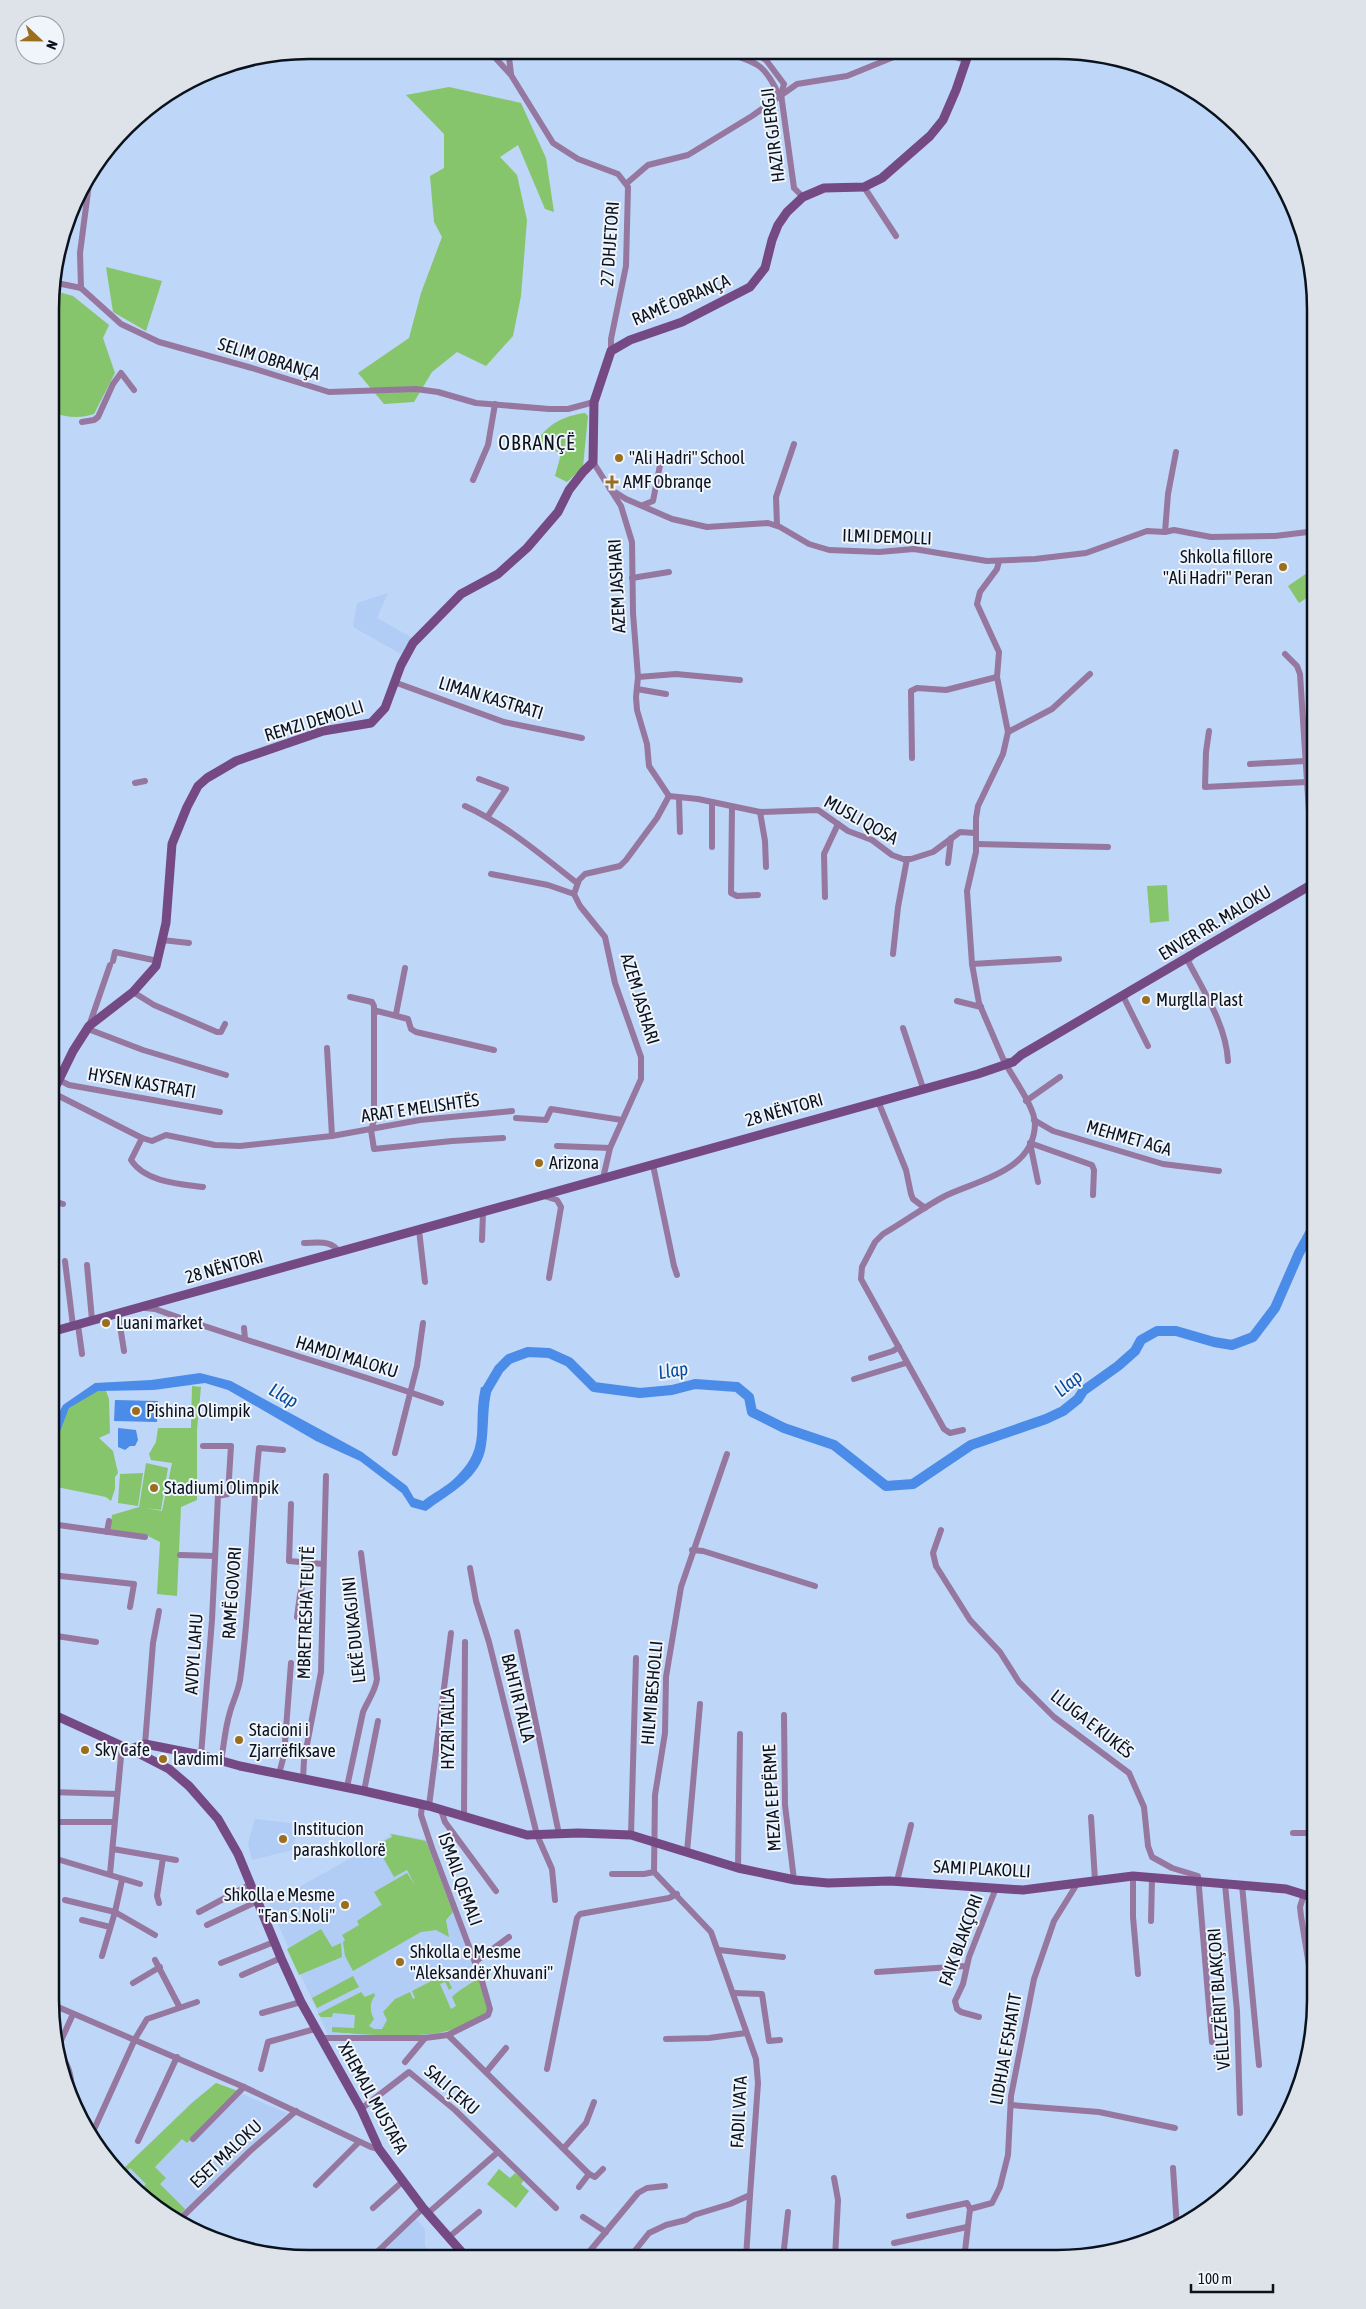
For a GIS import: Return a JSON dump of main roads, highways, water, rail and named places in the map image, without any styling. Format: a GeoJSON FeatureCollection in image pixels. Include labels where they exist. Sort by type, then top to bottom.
{"type":"FeatureCollection","features":[{"type":"Feature","properties":{"kind":"water"},"geometry":{"type":"Polygon","coordinates":[[[200,1373],[231,1381],[362,1452],[407,1486],[414,1498],[423,1501],[455,1478],[472,1456],[477,1436],[481,1387],[492,1388],[489,1402],[486,1445],[483,1457],[472,1476],[464,1484],[426,1511],[411,1507],[402,1493],[360,1461],[316,1441],[228,1390],[205,1383],[154,1390],[98,1391],[69,1408],[59,1434],[59,1413],[63,1405],[95,1383],[151,1380],[200,1373]]]}},
{"type":"Feature","properties":{"kind":"water","name":"Pishina Olimpik"},"geometry":{"type":"Polygon","coordinates":[[[115,1400],[158,1401],[157,1422],[114,1421],[115,1400]]]}},
{"type":"Feature","properties":{"kind":"water"},"geometry":{"type":"Polygon","coordinates":[[[118,1428],[136,1430],[138,1440],[135,1446],[130,1446],[125,1450],[118,1447],[118,1428]]]}},
{"type":"Feature","properties":{"kind":"waterway","name":"Llap"},"geometry":{"type":"LineString","coordinates":[[484,1401],[486,1391],[499,1369],[509,1359],[528,1352],[549,1353],[569,1362],[594,1387],[640,1393],[672,1390],[695,1384],[737,1387],[749,1397],[752,1412],[784,1428],[834,1445],[886,1486],[913,1484],[971,1445],[1046,1419],[1063,1411],[1078,1399],[1083,1391],[1118,1366],[1135,1351],[1141,1340],[1157,1331],[1176,1331],[1232,1345],[1253,1337],[1275,1308],[1307,1239]]}},
{"type":"Feature","properties":{"kind":"place","name":"\"Ali Hadri\" School"},"geometry":{"type":"Point","coordinates":[619,458]}},
{"type":"Feature","properties":{"kind":"place","name":"AMF Obranqe"},"geometry":{"type":"Point","coordinates":[612,482]}},
{"type":"Feature","properties":{"kind":"place","name":"Shkolla fillore \"Ali Hadri\" Peran"},"geometry":{"type":"Point","coordinates":[1283,567]}},
{"type":"Feature","properties":{"kind":"place","name":"Murglla Plast"},"geometry":{"type":"Point","coordinates":[1146,1000]}},
{"type":"Feature","properties":{"kind":"place","name":"Arizona"},"geometry":{"type":"Point","coordinates":[539,1163]}},
{"type":"Feature","properties":{"kind":"place","name":"Luani market"},"geometry":{"type":"Point","coordinates":[106,1323]}},
{"type":"Feature","properties":{"kind":"place","name":"Pishina Olimpik"},"geometry":{"type":"Point","coordinates":[136,1411]}},
{"type":"Feature","properties":{"kind":"place","name":"Stadiumi Olimpik"},"geometry":{"type":"Point","coordinates":[154,1488]}},
{"type":"Feature","properties":{"kind":"place","name":"Stacioni i Zjarrëfiksave"},"geometry":{"type":"Point","coordinates":[239,1740]}},
{"type":"Feature","properties":{"kind":"place","name":"Sky Cafe"},"geometry":{"type":"Point","coordinates":[85,1750]}},
{"type":"Feature","properties":{"kind":"place","name":"lavdimi"},"geometry":{"type":"Point","coordinates":[163,1759]}},
{"type":"Feature","properties":{"kind":"place","name":"Institucion parashkollorë"},"geometry":{"type":"Point","coordinates":[283,1839]}},
{"type":"Feature","properties":{"kind":"place","name":"Shkolla e Mesme \"Fan S.Noli\""},"geometry":{"type":"Point","coordinates":[345,1905]}},
{"type":"Feature","properties":{"kind":"place","name":"Shkolla e Mesme \"Aleksandër Xhuvani\""},"geometry":{"type":"Point","coordinates":[400,1962]}},
{"type":"Feature","properties":{"kind":"district","name":"OBRANÇË"},"geometry":{"type":"Point","coordinates":[537,443]}}]}
